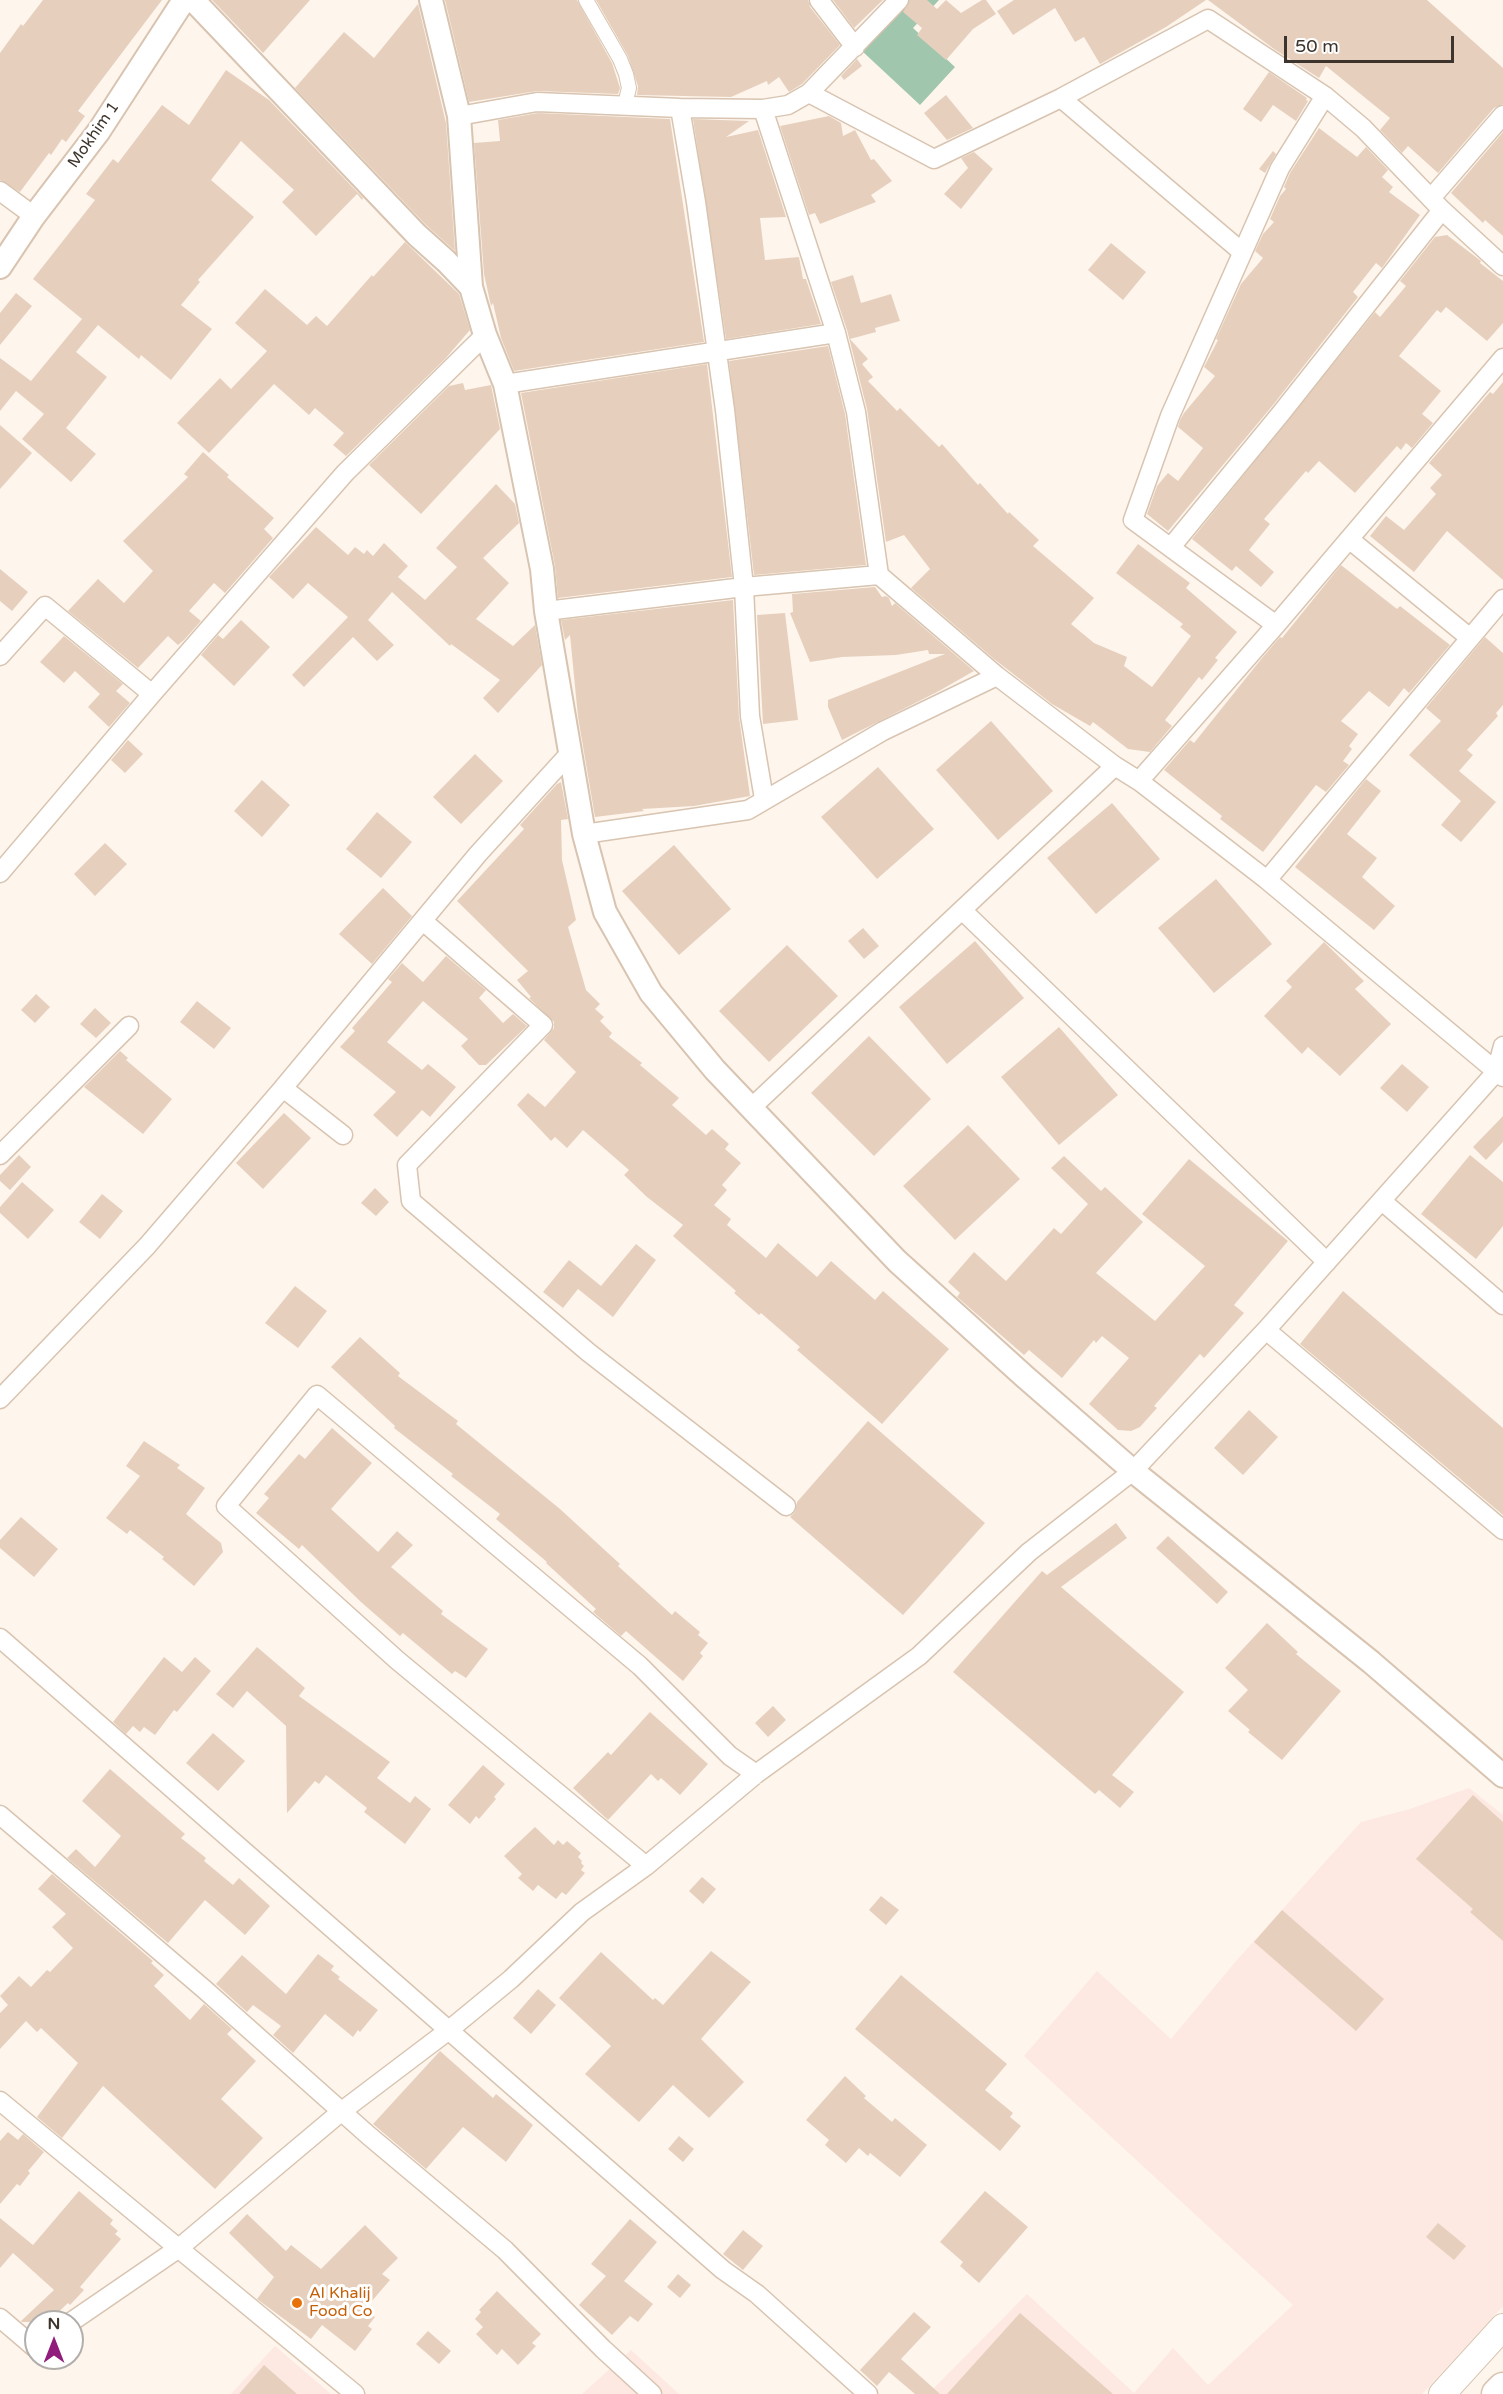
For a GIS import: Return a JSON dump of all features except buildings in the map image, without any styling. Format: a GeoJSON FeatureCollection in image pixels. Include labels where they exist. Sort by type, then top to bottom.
{"type":"FeatureCollection","features":[{"type":"Feature","properties":{"kind":"highway"},"geometry":{"type":"LineString","coordinates":[[1497,2394],[1503,2388]]}},
{"type":"Feature","properties":{"kind":"main road"},"geometry":{"type":"LineString","coordinates":[[1442,2394],[1503,2327]]}},
{"type":"Feature","properties":{"kind":"street","name":"Mokhim 1"},"geometry":{"type":"LineString","coordinates":[[0,267],[34,216],[99,131],[184,0]]}},
{"type":"Feature","properties":{"kind":"street"},"geometry":{"type":"LineString","coordinates":[[193,0],[417,235],[471,287]]}},
{"type":"Feature","properties":{"kind":"street"},"geometry":{"type":"LineString","coordinates":[[431,0],[459,116],[471,287],[485,335],[505,384],[542,569],[546,611],[584,834],[605,912],[651,993],[715,1070],[897,1261],[1133,1471],[1371,1662],[1503,1776]]}},
{"type":"Feature","properties":{"kind":"street"},"geometry":{"type":"LineString","coordinates":[[586,0],[620,59],[626,74],[629,88],[625,104]]}},
{"type":"Feature","properties":{"kind":"street"},"geometry":{"type":"LineString","coordinates":[[819,0],[855,47]]}},
{"type":"Feature","properties":{"kind":"street"},"geometry":{"type":"LineString","coordinates":[[459,116],[537,102],[763,109],[788,105],[809,93],[899,0]]}},
{"type":"Feature","properties":{"kind":"street"},"geometry":{"type":"LineString","coordinates":[[809,93],[934,159],[1061,98],[1208,19],[1325,96],[1363,128],[1503,266]]}},
{"type":"Feature","properties":{"kind":"street"},"geometry":{"type":"LineString","coordinates":[[1276,625],[1132,520],[1170,416],[1280,168],[1325,96]]}},
{"type":"Feature","properties":{"kind":"street"},"geometry":{"type":"LineString","coordinates":[[1061,98],[1242,252]]}},
{"type":"Feature","properties":{"kind":"street"},"geometry":{"type":"LineString","coordinates":[[680,108],[696,202],[725,410],[744,587],[750,716],[764,799]]}},
{"type":"Feature","properties":{"kind":"street"},"geometry":{"type":"LineString","coordinates":[[763,109],[836,333],[856,412],[879,574],[997,676],[1115,766],[1139,781],[1267,880],[1501,1073]]}},
{"type":"Feature","properties":{"kind":"street"},"geometry":{"type":"LineString","coordinates":[[1171,547],[1282,412],[1503,115]]}},
{"type":"Feature","properties":{"kind":"street"},"geometry":{"type":"LineString","coordinates":[[0,191],[34,216]]}},
{"type":"Feature","properties":{"kind":"street"},"geometry":{"type":"LineString","coordinates":[[505,384],[836,333]]}},
{"type":"Feature","properties":{"kind":"street"},"geometry":{"type":"LineString","coordinates":[[0,873],[152,694],[345,473],[485,335]]}},
{"type":"Feature","properties":{"kind":"street"},"geometry":{"type":"LineString","coordinates":[[1139,781],[1276,625],[1503,358]]}},
{"type":"Feature","properties":{"kind":"street"},"geometry":{"type":"LineString","coordinates":[[1349,539],[1470,638]]}},
{"type":"Feature","properties":{"kind":"street"},"geometry":{"type":"LineString","coordinates":[[546,611],[744,587],[879,574]]}},
{"type":"Feature","properties":{"kind":"street"},"geometry":{"type":"LineString","coordinates":[[1267,880],[1503,599]]}},
{"type":"Feature","properties":{"kind":"street"},"geometry":{"type":"LineString","coordinates":[[0,656],[45,606],[152,694]]}},
{"type":"Feature","properties":{"kind":"street"},"geometry":{"type":"LineString","coordinates":[[584,834],[748,810],[883,731],[997,676]]}},
{"type":"Feature","properties":{"kind":"street"},"geometry":{"type":"LineString","coordinates":[[0,1399],[147,1246],[478,854],[570,753]]}},
{"type":"Feature","properties":{"kind":"street"},"geometry":{"type":"LineString","coordinates":[[751,1108],[1115,766]]}},
{"type":"Feature","properties":{"kind":"street"},"geometry":{"type":"LineString","coordinates":[[962,910],[1327,1262]]}},
{"type":"Feature","properties":{"kind":"street"},"geometry":{"type":"LineString","coordinates":[[423,921],[543,1025],[407,1165],[411,1201],[588,1352],[786,1506]]}},
{"type":"Feature","properties":{"kind":"street"},"geometry":{"type":"LineString","coordinates":[[0,1155],[129,1026]]}},
{"type":"Feature","properties":{"kind":"street"},"geometry":{"type":"LineString","coordinates":[[84,2312],[179,2248],[342,2111],[449,2030],[511,1979],[582,1912],[646,1866],[756,1774],[919,1656],[1029,1552],[1133,1471],[1266,1330],[1501,1073],[1503,1046]]}},
{"type":"Feature","properties":{"kind":"street"},"geometry":{"type":"LineString","coordinates":[[282,1088],[343,1135]]}},
{"type":"Feature","properties":{"kind":"street"},"geometry":{"type":"LineString","coordinates":[[1382,1201],[1503,1305]]}},
{"type":"Feature","properties":{"kind":"street"},"geometry":{"type":"LineString","coordinates":[[1266,1330],[1503,1530]]}},
{"type":"Feature","properties":{"kind":"street"},"geometry":{"type":"LineString","coordinates":[[646,1866],[397,1660],[226,1506],[317,1395],[640,1666],[730,1756],[756,1774]]}},
{"type":"Feature","properties":{"kind":"street"},"geometry":{"type":"LineString","coordinates":[[0,1638],[868,2394]]}},
{"type":"Feature","properties":{"kind":"street"},"geometry":{"type":"LineString","coordinates":[[0,1815],[505,2250],[603,2349],[652,2394]]}},
{"type":"Feature","properties":{"kind":"street"},"geometry":{"type":"LineString","coordinates":[[0,2101],[355,2394]]}},
{"type":"Feature","properties":{"kind":"street"},"geometry":{"type":"LineString","coordinates":[[0,2318],[24,2338]]}},
{"type":"Feature","properties":{"kind":"shaded area"},"geometry":{"type":"Polygon","coordinates":[[[1469,1788],[1503,1815],[1503,2306],[1422,2394],[928,2394],[1027,2294],[1134,2393],[1173,2348],[1208,2385],[1293,2305],[1024,2056],[1097,1971],[1171,2039],[1237,1960],[1361,1822],[1410,1809],[1469,1788]]]}},
{"type":"Feature","properties":{"kind":"shaded area"},"geometry":{"type":"Polygon","coordinates":[[[275,2346],[331,2394],[231,2394],[275,2346]]]}},
{"type":"Feature","properties":{"kind":"shaded area"},"geometry":{"type":"Polygon","coordinates":[[[631,2350],[679,2394],[582,2394],[631,2350]]]}},
{"type":"Feature","properties":{"kind":"green space"},"geometry":{"type":"Polygon","coordinates":[[[910,0],[939,0],[913,28],[955,67],[920,105],[862,51],[910,0]]]}},
{"type":"Feature","properties":{"kind":"place","name":"Al Khalij Food Co"},"geometry":{"type":"Point","coordinates":[297,2303]}}]}
